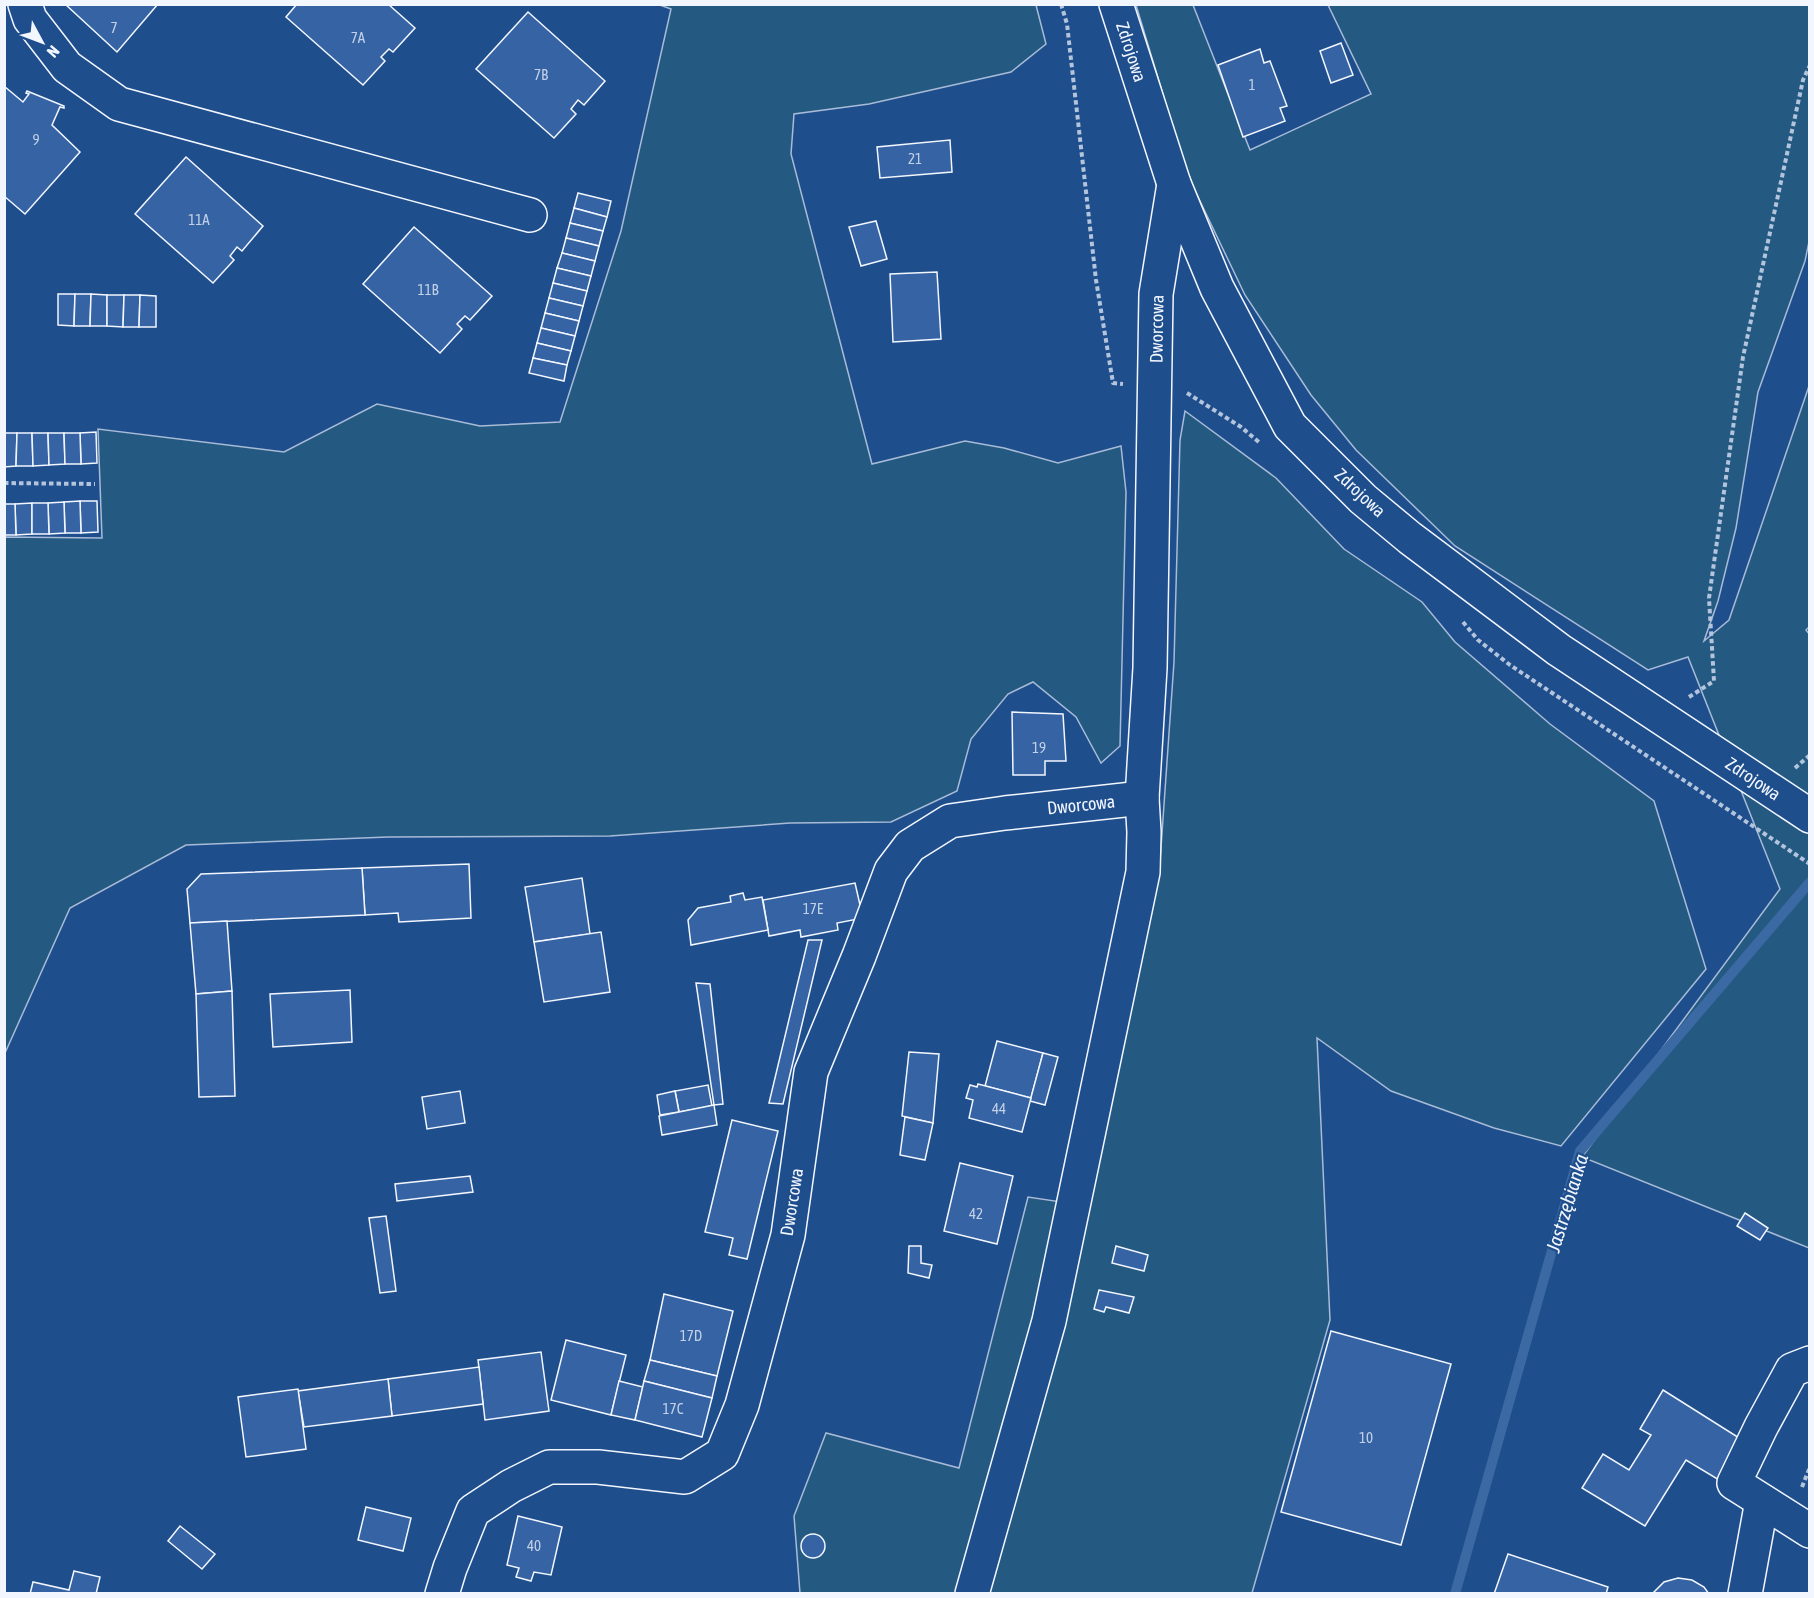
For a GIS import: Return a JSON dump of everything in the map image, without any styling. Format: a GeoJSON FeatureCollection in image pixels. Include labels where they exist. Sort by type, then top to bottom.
{"type":"FeatureCollection","features":[{"type":"Feature","properties":{"kind":"street"},"geometry":{"type":"LineString","coordinates":[[26,4],[30,19],[67,67],[119,104],[530,215]]}},
{"type":"Feature","properties":{"kind":"street","name":"Zdrojowa"},"geometry":{"type":"LineString","coordinates":[[1116,4],[1174,184],[1217,288],[1290,426],[1363,499],[1410,538],[1559,650],[1658,716],[1782,784],[1809,816]]}},
{"type":"Feature","properties":{"kind":"street","name":"Dworcowa"},"geometry":{"type":"LineString","coordinates":[[972,1593],[1049,1321],[1143,872],[1142,798],[1150,668],[1156,294],[1174,184]]}},
{"type":"Feature","properties":{"kind":"street","name":"Dworcowa"},"geometry":{"type":"LineString","coordinates":[[442,1593],[473,1511],[511,1486],[549,1467],[598,1467],[685,1477],[722,1454],[742,1405],[788,1234],[811,1072],[891,871],[910,846],[950,821],[1142,798]]}},
{"type":"Feature","properties":{"kind":"street"},"geometry":{"type":"LineString","coordinates":[[1809,1362],[1792,1370],[1734,1483],[1809,1531]]}},
{"type":"Feature","properties":{"kind":"street"},"geometry":{"type":"LineString","coordinates":[[1745,1593],[1762,1501]]}},
{"type":"Feature","properties":{"kind":"path"},"geometry":{"type":"LineString","coordinates":[[1061,4],[1067,24],[1096,280],[1113,383]]}},
{"type":"Feature","properties":{"kind":"path"},"geometry":{"type":"LineString","coordinates":[[1658,716],[1714,681],[1709,598],[1743,357],[1803,80],[1809,65]]}},
{"type":"Feature","properties":{"kind":"path"},"geometry":{"type":"LineString","coordinates":[[4,483],[95,484]]}},
{"type":"Feature","properties":{"kind":"path"},"geometry":{"type":"LineString","coordinates":[[1782,784],[1809,755]]}},
{"type":"Feature","properties":{"kind":"path"},"geometry":{"type":"LineString","coordinates":[[1751,826],[1809,864]]}},
{"type":"Feature","properties":{"kind":"shaded area"},"geometry":{"type":"Polygon","coordinates":[[[660,5],[1036,5],[1046,44],[1011,72],[869,104],[794,114],[791,154],[872,464],[965,441],[1004,448],[1058,463],[1121,446],[1126,492],[1120,746],[1101,763],[1076,717],[1033,682],[1008,694],[971,739],[957,791],[891,822],[790,823],[610,836],[388,837],[186,845],[70,908],[5,1053],[5,537],[102,538],[98,429],[284,452],[377,404],[480,426],[560,422],[621,231],[671,9],[660,5]]]}},
{"type":"Feature","properties":{"kind":"shaded area"},"geometry":{"type":"Polygon","coordinates":[[[1136,5],[1193,5],[1250,150],[1371,94],[1328,5],[1809,5],[1809,242],[1805,261],[1758,392],[1736,528],[1718,601],[1704,641],[1729,620],[1809,386],[1810,626],[1806,630],[1810,635],[1809,1248],[1582,1157],[1780,889],[1688,657],[1648,670],[1455,546],[1356,450],[1311,395],[1245,295],[1187,174],[1136,5]]]}},
{"type":"Feature","properties":{"kind":"shaded area"},"geometry":{"type":"Polygon","coordinates":[[[1185,411],[1276,478],[1344,549],[1422,602],[1455,642],[1550,724],[1654,801],[1706,969],[1561,1146],[1494,1128],[1391,1091],[1317,1038],[1330,1320],[1252,1593],[800,1593],[794,1516],[826,1433],[959,1468],[1028,1197],[1088,1206],[1159,876],[1174,662],[1180,440],[1185,411]]]}},
{"type":"Feature","properties":{"kind":"building"},"geometry":{"type":"Polygon","coordinates":[[[65,4],[158,4],[117,52],[65,4]]]}},
{"type":"Feature","properties":{"kind":"building"},"geometry":{"type":"Polygon","coordinates":[[[297,4],[388,4],[415,28],[393,52],[389,49],[381,57],[385,61],[363,85],[286,17],[297,4]]]}},
{"type":"Feature","properties":{"kind":"building"},"geometry":{"type":"Polygon","coordinates":[[[528,12],[605,81],[584,105],[578,100],[571,109],[576,114],[554,138],[476,69],[528,12]]]}},
{"type":"Feature","properties":{"kind":"building"},"geometry":{"type":"Polygon","coordinates":[[[1341,43],[1353,75],[1331,83],[1320,51],[1341,43]]]}},
{"type":"Feature","properties":{"kind":"building"},"geometry":{"type":"Polygon","coordinates":[[[1260,49],[1264,63],[1270,61],[1287,106],[1280,108],[1285,121],[1243,137],[1218,65],[1260,49]]]}},
{"type":"Feature","properties":{"kind":"building"},"geometry":{"type":"Polygon","coordinates":[[[4,86],[23,102],[29,94],[26,93],[27,91],[64,106],[64,108],[60,107],[52,125],[80,152],[25,214],[4,196],[4,86]]]}},
{"type":"Feature","properties":{"kind":"building"},"geometry":{"type":"Polygon","coordinates":[[[950,140],[952,172],[880,178],[877,147],[950,140]]]}},
{"type":"Feature","properties":{"kind":"building"},"geometry":{"type":"Polygon","coordinates":[[[186,157],[263,226],[242,251],[237,247],[230,256],[234,260],[213,283],[135,214],[186,157]]]}},
{"type":"Feature","properties":{"kind":"building"},"geometry":{"type":"Polygon","coordinates":[[[578,193],[611,201],[607,217],[574,208],[578,193]]]}},
{"type":"Feature","properties":{"kind":"building"},"geometry":{"type":"Polygon","coordinates":[[[574,208],[607,217],[603,231],[570,223],[574,208]]]}},
{"type":"Feature","properties":{"kind":"building"},"geometry":{"type":"Polygon","coordinates":[[[876,221],[887,259],[861,266],[849,227],[876,221]]]}},
{"type":"Feature","properties":{"kind":"building"},"geometry":{"type":"Polygon","coordinates":[[[570,223],[603,231],[599,246],[566,238],[570,223]]]}},
{"type":"Feature","properties":{"kind":"building"},"geometry":{"type":"Polygon","coordinates":[[[414,227],[492,296],[470,320],[465,316],[457,324],[462,329],[440,353],[363,284],[414,227]]]}},
{"type":"Feature","properties":{"kind":"building"},"geometry":{"type":"Polygon","coordinates":[[[566,238],[599,246],[595,261],[562,253],[566,238]]]}},
{"type":"Feature","properties":{"kind":"building"},"geometry":{"type":"Polygon","coordinates":[[[562,253],[595,261],[591,276],[557,268],[562,253]]]}},
{"type":"Feature","properties":{"kind":"building"},"geometry":{"type":"Polygon","coordinates":[[[557,268],[591,276],[587,291],[553,283],[557,268]]]}},
{"type":"Feature","properties":{"kind":"building"},"geometry":{"type":"Polygon","coordinates":[[[937,272],[941,339],[893,342],[890,274],[937,272]]]}},
{"type":"Feature","properties":{"kind":"building"},"geometry":{"type":"Polygon","coordinates":[[[553,283],[587,291],[583,306],[549,298],[553,283]]]}},
{"type":"Feature","properties":{"kind":"building"},"geometry":{"type":"Polygon","coordinates":[[[58,294],[75,294],[74,326],[58,325],[58,294]]]}},
{"type":"Feature","properties":{"kind":"building"},"geometry":{"type":"Polygon","coordinates":[[[75,294],[91,294],[90,326],[74,326],[75,294]]]}},
{"type":"Feature","properties":{"kind":"building"},"geometry":{"type":"Polygon","coordinates":[[[91,294],[107,295],[107,326],[90,326],[91,294]]]}},
{"type":"Feature","properties":{"kind":"building"},"geometry":{"type":"Polygon","coordinates":[[[107,295],[124,295],[123,327],[107,326],[107,295]]]}},
{"type":"Feature","properties":{"kind":"building"},"geometry":{"type":"Polygon","coordinates":[[[124,295],[140,295],[139,327],[123,327],[124,295]]]}},
{"type":"Feature","properties":{"kind":"building"},"geometry":{"type":"Polygon","coordinates":[[[140,295],[156,296],[156,327],[139,327],[140,295]]]}},
{"type":"Feature","properties":{"kind":"building"},"geometry":{"type":"Polygon","coordinates":[[[549,298],[583,306],[579,321],[545,313],[549,298]]]}},
{"type":"Feature","properties":{"kind":"building"},"geometry":{"type":"Polygon","coordinates":[[[545,313],[579,321],[575,336],[541,328],[545,313]]]}},
{"type":"Feature","properties":{"kind":"building"},"geometry":{"type":"Polygon","coordinates":[[[541,328],[575,336],[571,351],[537,343],[541,328]]]}},
{"type":"Feature","properties":{"kind":"building"},"geometry":{"type":"Polygon","coordinates":[[[537,343],[571,351],[567,365],[533,358],[537,343]]]}},
{"type":"Feature","properties":{"kind":"building"},"geometry":{"type":"Polygon","coordinates":[[[533,358],[567,365],[564,381],[529,373],[533,358]]]}},
{"type":"Feature","properties":{"kind":"building"},"geometry":{"type":"Polygon","coordinates":[[[96,432],[97,463],[81,464],[80,433],[96,432]]]}},
{"type":"Feature","properties":{"kind":"building"},"geometry":{"type":"Polygon","coordinates":[[[4,433],[17,433],[16,466],[4,467],[4,433]]]}},
{"type":"Feature","properties":{"kind":"building"},"geometry":{"type":"Polygon","coordinates":[[[17,433],[32,433],[33,466],[16,466],[17,433]]]}},
{"type":"Feature","properties":{"kind":"building"},"geometry":{"type":"Polygon","coordinates":[[[32,433],[48,433],[49,465],[33,466],[32,433]]]}},
{"type":"Feature","properties":{"kind":"building"},"geometry":{"type":"Polygon","coordinates":[[[48,433],[64,433],[65,464],[49,465],[48,433]]]}},
{"type":"Feature","properties":{"kind":"building"},"geometry":{"type":"Polygon","coordinates":[[[64,433],[80,433],[81,464],[65,464],[64,433]]]}},
{"type":"Feature","properties":{"kind":"building"},"geometry":{"type":"Polygon","coordinates":[[[80,501],[97,501],[98,532],[81,533],[80,501]]]}},
{"type":"Feature","properties":{"kind":"building"},"geometry":{"type":"Polygon","coordinates":[[[80,501],[81,533],[65,533],[64,502],[80,501]]]}},
{"type":"Feature","properties":{"kind":"building"},"geometry":{"type":"Polygon","coordinates":[[[64,502],[65,533],[49,534],[48,503],[64,502]]]}},
{"type":"Feature","properties":{"kind":"building"},"geometry":{"type":"Polygon","coordinates":[[[32,503],[32,534],[16,535],[15,504],[32,503]]]}},
{"type":"Feature","properties":{"kind":"building"},"geometry":{"type":"Polygon","coordinates":[[[32,503],[48,503],[49,534],[32,534],[32,503]]]}},
{"type":"Feature","properties":{"kind":"building"},"geometry":{"type":"Polygon","coordinates":[[[4,504],[15,504],[16,535],[4,535],[4,504]]]}},
{"type":"Feature","properties":{"kind":"building"},"geometry":{"type":"Polygon","coordinates":[[[1012,712],[1063,714],[1066,761],[1045,761],[1045,775],[1013,775],[1012,712]]]}},
{"type":"Feature","properties":{"kind":"building"},"geometry":{"type":"Polygon","coordinates":[[[469,864],[471,918],[399,922],[398,913],[365,915],[362,868],[469,864]]]}},
{"type":"Feature","properties":{"kind":"building"},"geometry":{"type":"Polygon","coordinates":[[[362,868],[365,915],[190,923],[187,889],[201,874],[362,868]]]}},
{"type":"Feature","properties":{"kind":"building"},"geometry":{"type":"Polygon","coordinates":[[[582,878],[590,934],[534,942],[525,887],[582,878]]]}},
{"type":"Feature","properties":{"kind":"building"},"geometry":{"type":"Polygon","coordinates":[[[855,883],[863,918],[837,923],[838,930],[801,937],[800,930],[769,936],[763,900],[855,883]]]}},
{"type":"Feature","properties":{"kind":"building"},"geometry":{"type":"Polygon","coordinates":[[[743,893],[745,900],[762,897],[768,930],[691,945],[688,920],[698,908],[731,902],[730,896],[743,893]]]}},
{"type":"Feature","properties":{"kind":"building"},"geometry":{"type":"Polygon","coordinates":[[[227,921],[232,991],[196,994],[190,923],[227,921]]]}},
{"type":"Feature","properties":{"kind":"building"},"geometry":{"type":"Polygon","coordinates":[[[601,932],[610,992],[544,1002],[534,942],[601,932]]]}},
{"type":"Feature","properties":{"kind":"building"},"geometry":{"type":"Polygon","coordinates":[[[808,940],[822,940],[783,1104],[769,1103],[808,940]]]}},
{"type":"Feature","properties":{"kind":"building"},"geometry":{"type":"Polygon","coordinates":[[[696,983],[710,984],[723,1104],[714,1105],[696,983]]]}},
{"type":"Feature","properties":{"kind":"building"},"geometry":{"type":"Polygon","coordinates":[[[350,990],[352,1042],[273,1047],[270,994],[350,990]]]}},
{"type":"Feature","properties":{"kind":"building"},"geometry":{"type":"Polygon","coordinates":[[[232,991],[235,1096],[199,1097],[196,994],[232,991]]]}},
{"type":"Feature","properties":{"kind":"building"},"geometry":{"type":"Polygon","coordinates":[[[997,1041],[1043,1053],[1031,1098],[985,1086],[997,1041]]]}},
{"type":"Feature","properties":{"kind":"building"},"geometry":{"type":"Polygon","coordinates":[[[909,1052],[939,1054],[933,1123],[902,1116],[909,1052]]]}},
{"type":"Feature","properties":{"kind":"building"},"geometry":{"type":"Polygon","coordinates":[[[1043,1053],[1058,1057],[1045,1105],[1030,1101],[1043,1053]]]}},
{"type":"Feature","properties":{"kind":"building"},"geometry":{"type":"Polygon","coordinates":[[[978,1084],[1031,1098],[1022,1132],[969,1118],[973,1100],[966,1098],[970,1085],[977,1087],[978,1084]]]}},
{"type":"Feature","properties":{"kind":"building"},"geometry":{"type":"Polygon","coordinates":[[[708,1085],[712,1106],[679,1112],[675,1091],[708,1085]]]}},
{"type":"Feature","properties":{"kind":"building"},"geometry":{"type":"Polygon","coordinates":[[[460,1091],[465,1123],[427,1129],[422,1097],[460,1091]]]}},
{"type":"Feature","properties":{"kind":"building"},"geometry":{"type":"Polygon","coordinates":[[[675,1091],[679,1112],[660,1115],[657,1095],[675,1091]]]}},
{"type":"Feature","properties":{"kind":"building"},"geometry":{"type":"Polygon","coordinates":[[[714,1105],[717,1125],[662,1135],[659,1116],[714,1105]]]}},
{"type":"Feature","properties":{"kind":"building"},"geometry":{"type":"Polygon","coordinates":[[[905,1117],[933,1123],[925,1160],[900,1155],[905,1117]]]}},
{"type":"Feature","properties":{"kind":"building"},"geometry":{"type":"Polygon","coordinates":[[[732,1120],[778,1131],[747,1259],[729,1255],[733,1238],[705,1232],[732,1120]]]}},
{"type":"Feature","properties":{"kind":"building"},"geometry":{"type":"Polygon","coordinates":[[[960,1163],[1013,1176],[997,1244],[944,1231],[960,1163]]]}},
{"type":"Feature","properties":{"kind":"building"},"geometry":{"type":"Polygon","coordinates":[[[470,1176],[473,1192],[397,1201],[395,1184],[470,1176]]]}},
{"type":"Feature","properties":{"kind":"building"},"geometry":{"type":"Polygon","coordinates":[[[1745,1213],[1768,1228],[1760,1240],[1737,1226],[1745,1213]]]}},
{"type":"Feature","properties":{"kind":"building"},"geometry":{"type":"Polygon","coordinates":[[[386,1216],[396,1291],[380,1293],[369,1218],[386,1216]]]}},
{"type":"Feature","properties":{"kind":"building"},"geometry":{"type":"Polygon","coordinates":[[[909,1246],[921,1246],[921,1263],[932,1265],[929,1278],[908,1273],[909,1246]]]}},
{"type":"Feature","properties":{"kind":"building"},"geometry":{"type":"Polygon","coordinates":[[[1116,1246],[1148,1255],[1144,1271],[1112,1263],[1116,1246]]]}},
{"type":"Feature","properties":{"kind":"building"},"geometry":{"type":"Polygon","coordinates":[[[1099,1290],[1134,1297],[1129,1313],[1106,1307],[1104,1312],[1094,1309],[1099,1290]]]}},
{"type":"Feature","properties":{"kind":"building"},"geometry":{"type":"Polygon","coordinates":[[[664,1294],[733,1311],[717,1376],[650,1360],[664,1294]]]}},
{"type":"Feature","properties":{"kind":"building"},"geometry":{"type":"Polygon","coordinates":[[[1331,1331],[1451,1364],[1401,1545],[1281,1512],[1331,1331]]]}},
{"type":"Feature","properties":{"kind":"building"},"geometry":{"type":"Polygon","coordinates":[[[566,1340],[626,1355],[611,1415],[551,1400],[566,1340]]]}},
{"type":"Feature","properties":{"kind":"building"},"geometry":{"type":"Polygon","coordinates":[[[541,1352],[549,1411],[485,1420],[478,1360],[541,1352]]]}},
{"type":"Feature","properties":{"kind":"building"},"geometry":{"type":"Polygon","coordinates":[[[650,1360],[717,1376],[712,1398],[644,1381],[650,1360]]]}},
{"type":"Feature","properties":{"kind":"building"},"geometry":{"type":"Polygon","coordinates":[[[479,1367],[483,1404],[392,1416],[388,1379],[479,1367]]]}},
{"type":"Feature","properties":{"kind":"building"},"geometry":{"type":"Polygon","coordinates":[[[388,1379],[392,1416],[304,1427],[298,1391],[388,1379]]]}},
{"type":"Feature","properties":{"kind":"building"},"geometry":{"type":"Polygon","coordinates":[[[619,1381],[643,1387],[635,1420],[611,1415],[619,1381]]]}},
{"type":"Feature","properties":{"kind":"building"},"geometry":{"type":"Polygon","coordinates":[[[644,1381],[712,1398],[702,1437],[635,1420],[644,1381]]]}},
{"type":"Feature","properties":{"kind":"building"},"geometry":{"type":"Polygon","coordinates":[[[298,1389],[306,1449],[246,1457],[238,1397],[298,1389]]]}},
{"type":"Feature","properties":{"kind":"building"},"geometry":{"type":"Polygon","coordinates":[[[1663,1390],[1744,1441],[1719,1480],[1686,1460],[1645,1526],[1582,1488],[1603,1454],[1629,1470],[1651,1435],[1640,1429],[1663,1390]]]}},
{"type":"Feature","properties":{"kind":"building"},"geometry":{"type":"Polygon","coordinates":[[[366,1507],[411,1518],[403,1551],[358,1540],[366,1507]]]}},
{"type":"Feature","properties":{"kind":"building"},"geometry":{"type":"Polygon","coordinates":[[[518,1516],[562,1527],[551,1575],[534,1572],[531,1581],[516,1577],[519,1568],[507,1565],[518,1516]]]}},
{"type":"Feature","properties":{"kind":"building"},"geometry":{"type":"Polygon","coordinates":[[[180,1526],[215,1554],[202,1569],[168,1541],[180,1526]]]}},
{"type":"Feature","properties":{"kind":"building"},"geometry":{"type":"Polygon","coordinates":[[[813,1534],[822,1537],[825,1546],[822,1555],[813,1558],[804,1555],[801,1546],[804,1537],[813,1534]]]}},
{"type":"Feature","properties":{"kind":"building"},"geometry":{"type":"Polygon","coordinates":[[[1508,1554],[1608,1587],[1606,1594],[1494,1594],[1508,1554]]]}},
{"type":"Feature","properties":{"kind":"building"},"geometry":{"type":"Polygon","coordinates":[[[74,1571],[100,1577],[96,1594],[30,1594],[33,1582],[69,1590],[74,1571]]]}},
{"type":"Feature","properties":{"kind":"building"},"geometry":{"type":"Polygon","coordinates":[[[1678,1578],[1692,1580],[1704,1587],[1709,1594],[1652,1594],[1664,1582],[1678,1578]]]}},
{"type":"Feature","properties":{"kind":"waterway","name":"Jastrzębianka"},"geometry":{"type":"LineString","coordinates":[[1455,1594],[1580,1151],[1810,882]]}}]}
